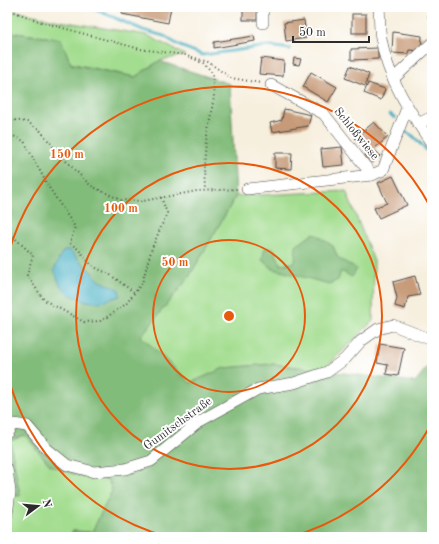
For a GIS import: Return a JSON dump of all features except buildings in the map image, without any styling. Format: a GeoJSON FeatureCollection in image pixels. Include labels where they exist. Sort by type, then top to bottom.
{"type":"FeatureCollection","features":[{"type":"Feature","properties":{"kind":"street"},"geometry":{"type":"LineString","coordinates":[[263,7],[263,23]]}},
{"type":"Feature","properties":{"kind":"street"},"geometry":{"type":"LineString","coordinates":[[379,7],[381,39],[393,79],[407,108],[432,144]]}},
{"type":"Feature","properties":{"kind":"street"},"geometry":{"type":"LineString","coordinates":[[393,79],[432,44]]}},
{"type":"Feature","properties":{"kind":"street","name":"Schloßwiese"},"geometry":{"type":"LineString","coordinates":[[270,85],[324,114],[372,175],[383,170],[407,108]]}},
{"type":"Feature","properties":{"kind":"street"},"geometry":{"type":"LineString","coordinates":[[418,124],[432,117]]}},
{"type":"Feature","properties":{"kind":"street"},"geometry":{"type":"LineString","coordinates":[[247,189],[372,175]]}},
{"type":"Feature","properties":{"kind":"street","name":"Gumitschstraße"},"geometry":{"type":"LineString","coordinates":[[9,426],[27,426],[46,449],[68,465],[94,472],[125,469],[150,461],[200,421],[258,389],[294,383],[327,372],[345,359],[361,341],[378,329],[393,326],[432,340]]}},
{"type":"Feature","properties":{"kind":"street"},"geometry":{"type":"LineString","coordinates":[[7,469],[10,492],[7,514]]}},
{"type":"Feature","properties":{"kind":"path"},"geometry":{"type":"LineString","coordinates":[[7,9],[40,22],[140,49],[185,55],[203,63],[212,73],[214,97],[206,141],[204,167],[206,190]]}},
{"type":"Feature","properties":{"kind":"path"},"geometry":{"type":"LineString","coordinates":[[190,57],[208,62],[231,78],[270,85]]}},
{"type":"Feature","properties":{"kind":"path"},"geometry":{"type":"LineString","coordinates":[[7,120],[27,122],[39,128],[59,154],[90,186],[121,200],[142,201],[206,190],[247,189]]}},
{"type":"Feature","properties":{"kind":"path"},"geometry":{"type":"LineString","coordinates":[[7,133],[24,141],[48,186],[74,227],[70,243],[78,249],[92,266],[109,274],[135,293]]}},
{"type":"Feature","properties":{"kind":"path"},"geometry":{"type":"LineString","coordinates":[[7,231],[33,255],[27,275],[44,300],[84,322],[101,321],[126,304],[142,283],[152,248],[168,213],[161,197]]}},
{"type":"Feature","properties":{"kind":"green space"},"geometry":{"type":"Polygon","coordinates":[[[7,9],[60,21],[147,35],[185,55],[159,61],[135,77],[70,63],[61,39],[7,32],[7,9]]]}},
{"type":"Feature","properties":{"kind":"green space"},"geometry":{"type":"Polygon","coordinates":[[[7,32],[61,39],[71,64],[135,77],[159,61],[230,84],[236,196],[189,277],[141,336],[190,383],[224,368],[272,364],[415,382],[432,361],[432,537],[70,537],[73,531],[92,532],[112,491],[109,479],[85,478],[50,465],[25,435],[10,441],[20,496],[7,495],[7,32]],[[69,249],[99,303],[120,296],[100,281],[69,249]]]}},
{"type":"Feature","properties":{"kind":"green space"},"geometry":{"type":"Polygon","coordinates":[[[346,191],[374,261],[373,321],[323,370],[272,364],[224,368],[190,384],[140,336],[189,277],[236,196],[346,191]]]}},
{"type":"Feature","properties":{"kind":"green space"},"geometry":{"type":"Polygon","coordinates":[[[314,233],[333,246],[338,258],[357,269],[352,277],[341,271],[338,280],[329,284],[273,269],[262,260],[265,248],[274,249],[281,265],[295,262],[296,246],[314,233]]]}},
{"type":"Feature","properties":{"kind":"green space"},"geometry":{"type":"Polygon","coordinates":[[[25,435],[50,465],[85,478],[108,479],[112,491],[92,532],[73,531],[70,537],[7,537],[7,495],[20,495],[10,441],[25,435]]]}},
{"type":"Feature","properties":{"kind":"water"},"geometry":{"type":"Polygon","coordinates":[[[69,249],[100,281],[119,289],[120,296],[99,303],[86,301],[70,295],[60,285],[54,270],[62,252],[69,249]]]}},
{"type":"Feature","properties":{"kind":"waterway"},"geometry":{"type":"LineString","coordinates":[[90,7],[143,30],[164,36],[180,46],[203,55],[268,46],[290,49]]}},
{"type":"Feature","properties":{"kind":"waterway"},"geometry":{"type":"LineString","coordinates":[[390,114],[395,118]]}},
{"type":"Feature","properties":{"kind":"waterway"},"geometry":{"type":"LineString","coordinates":[[406,132],[413,136],[432,156]]}}]}
